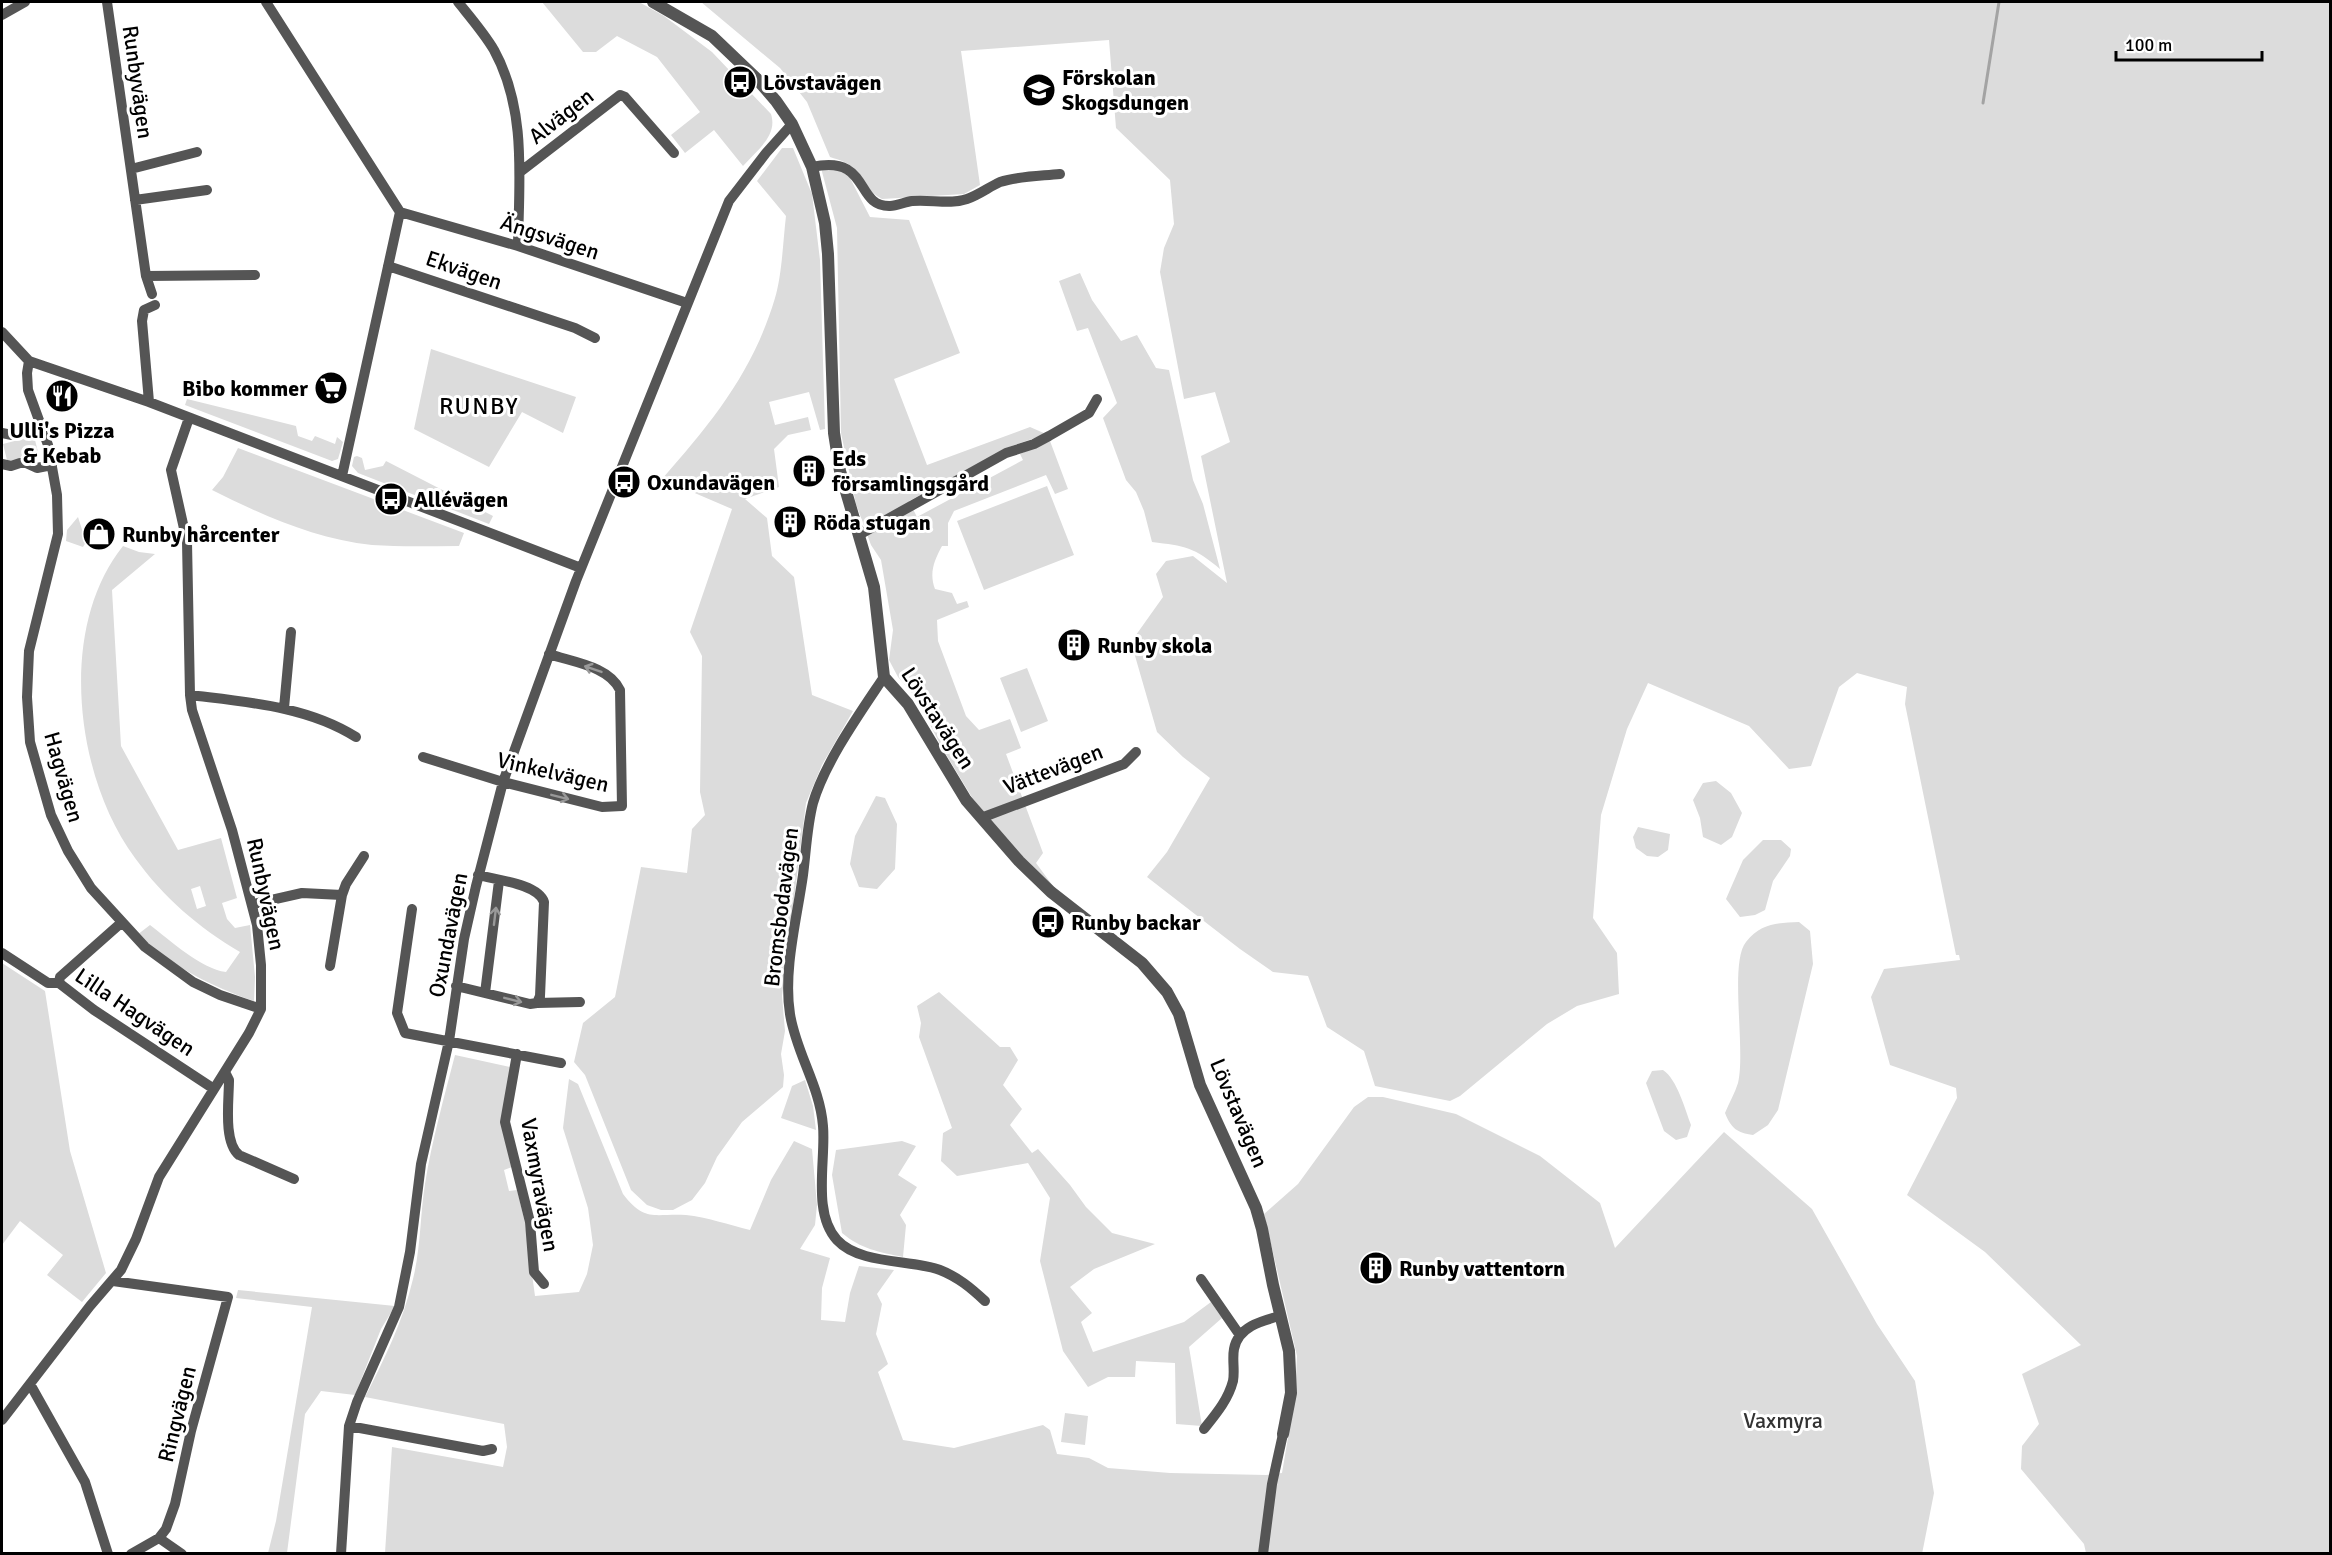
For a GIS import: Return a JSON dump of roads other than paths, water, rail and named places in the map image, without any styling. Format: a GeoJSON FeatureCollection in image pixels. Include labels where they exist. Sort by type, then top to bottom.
{"type":"FeatureCollection","features":[{"type":"Feature","properties":{"kind":"street"},"geometry":{"type":"LineString","coordinates":[[2,15],[25,2]]}},
{"type":"Feature","properties":{"kind":"street","name":"Runbyvägen"},"geometry":{"type":"LineString","coordinates":[[107,2],[146,276],[154,299],[144,310],[142,321],[149,402]]}},
{"type":"Feature","properties":{"kind":"street"},"geometry":{"type":"LineString","coordinates":[[266,2],[400,212],[342,476]]}},
{"type":"Feature","properties":{"kind":"street"},"geometry":{"type":"LineString","coordinates":[[458,2],[494,50],[509,86],[518,121],[520,172],[518,246]]}},
{"type":"Feature","properties":{"kind":"street","name":"Lövstavägen"},"geometry":{"type":"LineString","coordinates":[[653,2],[712,36],[756,78],[792,124],[812,166],[825,223],[828,254],[834,433],[840,471],[875,594],[884,677],[908,704],[958,788],[981,818],[1036,879],[1142,963],[1167,992],[1179,1014],[1200,1085],[1256,1208],[1289,1351],[1291,1393],[1272,1484],[1263,1554]]}},
{"type":"Feature","properties":{"kind":"street","name":"Alvägen"},"geometry":{"type":"LineString","coordinates":[[520,172],[620,95],[625,96],[674,153]]}},
{"type":"Feature","properties":{"kind":"street","name":"Oxundavägen"},"geometry":{"type":"LineString","coordinates":[[340,1554],[348,1426],[399,1307],[410,1252],[420,1164],[449,1041],[456,986],[478,875],[504,782],[581,568],[729,201],[792,124]]}},
{"type":"Feature","properties":{"kind":"street","name":"Runbyvägen"},"geometry":{"type":"LineString","coordinates":[[131,169],[197,152]]}},
{"type":"Feature","properties":{"kind":"street"},"geometry":{"type":"LineString","coordinates":[[812,166],[829,163],[844,166],[855,173],[869,197],[876,204],[890,206],[913,201],[951,202],[966,199],[1002,182],[1060,174]]}},
{"type":"Feature","properties":{"kind":"street"},"geometry":{"type":"LineString","coordinates":[[135,200],[207,190]]}},
{"type":"Feature","properties":{"kind":"street","name":"Ängsvägen"},"geometry":{"type":"LineString","coordinates":[[400,212],[518,246],[687,303]]}},
{"type":"Feature","properties":{"kind":"street","name":"Ekvägen"},"geometry":{"type":"LineString","coordinates":[[388,266],[575,328],[595,338]]}},
{"type":"Feature","properties":{"kind":"street"},"geometry":{"type":"LineString","coordinates":[[146,276],[255,275]]}},
{"type":"Feature","properties":{"kind":"street"},"geometry":{"type":"LineString","coordinates":[[2,332],[29,361],[149,402],[581,568]]}},
{"type":"Feature","properties":{"kind":"street","name":"Hagvägen"},"geometry":{"type":"LineString","coordinates":[[29,361],[28,390],[52,465],[57,495],[58,534],[29,651],[27,697],[30,742],[51,815],[68,851],[91,888],[145,947],[193,982],[220,995],[261,1009]]}},
{"type":"Feature","properties":{"kind":"street"},"geometry":{"type":"LineString","coordinates":[[859,536],[1006,453],[1034,444],[1089,413],[1097,399]]}},
{"type":"Feature","properties":{"kind":"street","name":"Runbyvägen"},"geometry":{"type":"LineString","coordinates":[[2,1420],[90,1306],[113,1281],[128,1258],[159,1177],[257,1021],[261,1009],[258,925],[232,830],[192,710],[190,695],[187,542],[171,470],[189,418]]}},
{"type":"Feature","properties":{"kind":"street"},"geometry":{"type":"LineString","coordinates":[[2,433],[12,435],[40,423]]}},
{"type":"Feature","properties":{"kind":"street"},"geometry":{"type":"LineString","coordinates":[[2,464],[11,466],[26,463],[38,468],[52,465]]}},
{"type":"Feature","properties":{"kind":"street"},"geometry":{"type":"LineString","coordinates":[[284,708],[291,632]]}},
{"type":"Feature","properties":{"kind":"street","name":"Vinkelvägen"},"geometry":{"type":"LineString","coordinates":[[423,757],[504,782],[602,807],[622,806],[620,690],[616,680],[606,673],[549,654]]}},
{"type":"Feature","properties":{"kind":"street","name":"Bromsbodavägen"},"geometry":{"type":"LineString","coordinates":[[884,677],[826,772],[813,804],[788,980],[789,1011],[793,1033],[819,1099],[824,1128],[822,1180],[827,1226],[838,1241],[851,1251],[938,1270],[959,1278],[985,1300]]}},
{"type":"Feature","properties":{"kind":"street"},"geometry":{"type":"LineString","coordinates":[[190,695],[284,708],[343,729],[356,737]]}},
{"type":"Feature","properties":{"kind":"street","name":"Vättevägen"},"geometry":{"type":"LineString","coordinates":[[981,818],[1124,764],[1136,752]]}},
{"type":"Feature","properties":{"kind":"street"},"geometry":{"type":"LineString","coordinates":[[330,966],[342,895],[346,884],[364,856]]}},
{"type":"Feature","properties":{"kind":"street"},"geometry":{"type":"LineString","coordinates":[[478,875],[533,889],[542,895],[544,902],[540,996],[537,1003]]}},
{"type":"Feature","properties":{"kind":"street","name":"Oxundavägen"},"geometry":{"type":"LineString","coordinates":[[485,993],[499,881]]}},
{"type":"Feature","properties":{"kind":"street"},"geometry":{"type":"LineString","coordinates":[[253,904],[302,894],[342,895]]}},
{"type":"Feature","properties":{"kind":"street"},"geometry":{"type":"LineString","coordinates":[[412,909],[397,1013],[405,1033],[561,1063]]}},
{"type":"Feature","properties":{"kind":"street"},"geometry":{"type":"LineString","coordinates":[[59,983],[60,977],[121,923]]}},
{"type":"Feature","properties":{"kind":"street","name":"Lilla Hagvägen"},"geometry":{"type":"LineString","coordinates":[[2,953],[48,982],[59,983],[94,1010],[214,1089]]}},
{"type":"Feature","properties":{"kind":"street"},"geometry":{"type":"LineString","coordinates":[[456,986],[530,1004],[580,1002]]}},
{"type":"Feature","properties":{"kind":"street","name":"Vaxmyravägen"},"geometry":{"type":"LineString","coordinates":[[517,1054],[505,1122],[530,1222],[534,1272],[544,1284]]}},
{"type":"Feature","properties":{"kind":"street"},"geometry":{"type":"LineString","coordinates":[[225,1072],[229,1080],[229,1137],[233,1151],[294,1179]]}},
{"type":"Feature","properties":{"kind":"street"},"geometry":{"type":"LineString","coordinates":[[1201,1279],[1239,1334]]}},
{"type":"Feature","properties":{"kind":"street","name":"Ringvägen"},"geometry":{"type":"LineString","coordinates":[[113,1281],[228,1297],[191,1431],[175,1504],[166,1529],[159,1538]]}},
{"type":"Feature","properties":{"kind":"street"},"geometry":{"type":"LineString","coordinates":[[1204,1429],[1228,1396],[1233,1379],[1234,1349],[1239,1334],[1250,1326],[1280,1316]]}},
{"type":"Feature","properties":{"kind":"street"},"geometry":{"type":"LineString","coordinates":[[30,1384],[85,1482],[108,1554]]}},
{"type":"Feature","properties":{"kind":"street"},"geometry":{"type":"LineString","coordinates":[[348,1426],[483,1451],[492,1449]]}},
{"type":"Feature","properties":{"kind":"street"},"geometry":{"type":"LineString","coordinates":[[131,1554],[159,1538],[182,1554]]}},
{"type":"Feature","properties":{"kind":"waterway"},"geometry":{"type":"LineString","coordinates":[[1983,103],[1999,2]]}},
{"type":"Feature","properties":{"kind":"place","name":"Lövstavägen"},"geometry":{"type":"Point","coordinates":[740,82]}},
{"type":"Feature","properties":{"kind":"place","name":"Förskolan Skogsdungen"},"geometry":{"type":"Point","coordinates":[1039,90]}},
{"type":"Feature","properties":{"kind":"place","name":"Bibo kommer"},"geometry":{"type":"Point","coordinates":[331,388]}},
{"type":"Feature","properties":{"kind":"place","name":"Ulli's Pizza & Kebab"},"geometry":{"type":"Point","coordinates":[62,396]}},
{"type":"Feature","properties":{"kind":"place","name":"Eds församlingsgård"},"geometry":{"type":"Point","coordinates":[809,471]}},
{"type":"Feature","properties":{"kind":"place","name":"Oxundavägen"},"geometry":{"type":"Point","coordinates":[624,482]}},
{"type":"Feature","properties":{"kind":"place","name":"Allévägen"},"geometry":{"type":"Point","coordinates":[391,499]}},
{"type":"Feature","properties":{"kind":"place","name":"Röda stugan"},"geometry":{"type":"Point","coordinates":[790,522]}},
{"type":"Feature","properties":{"kind":"place","name":"Runby hårcenter"},"geometry":{"type":"Point","coordinates":[99,534]}},
{"type":"Feature","properties":{"kind":"place","name":"Runby skola"},"geometry":{"type":"Point","coordinates":[1074,645]}},
{"type":"Feature","properties":{"kind":"place","name":"Runby backar"},"geometry":{"type":"Point","coordinates":[1048,922]}},
{"type":"Feature","properties":{"kind":"place","name":"Runby vattentorn"},"geometry":{"type":"Point","coordinates":[1376,1268]}},
{"type":"Feature","properties":{"kind":"district","name":"RUNBY"},"geometry":{"type":"Point","coordinates":[479,406]}},
{"type":"Feature","properties":{"kind":"park label","name":"Vaxmyra"},"geometry":{"type":"Point","coordinates":[1783,1420]}}]}
